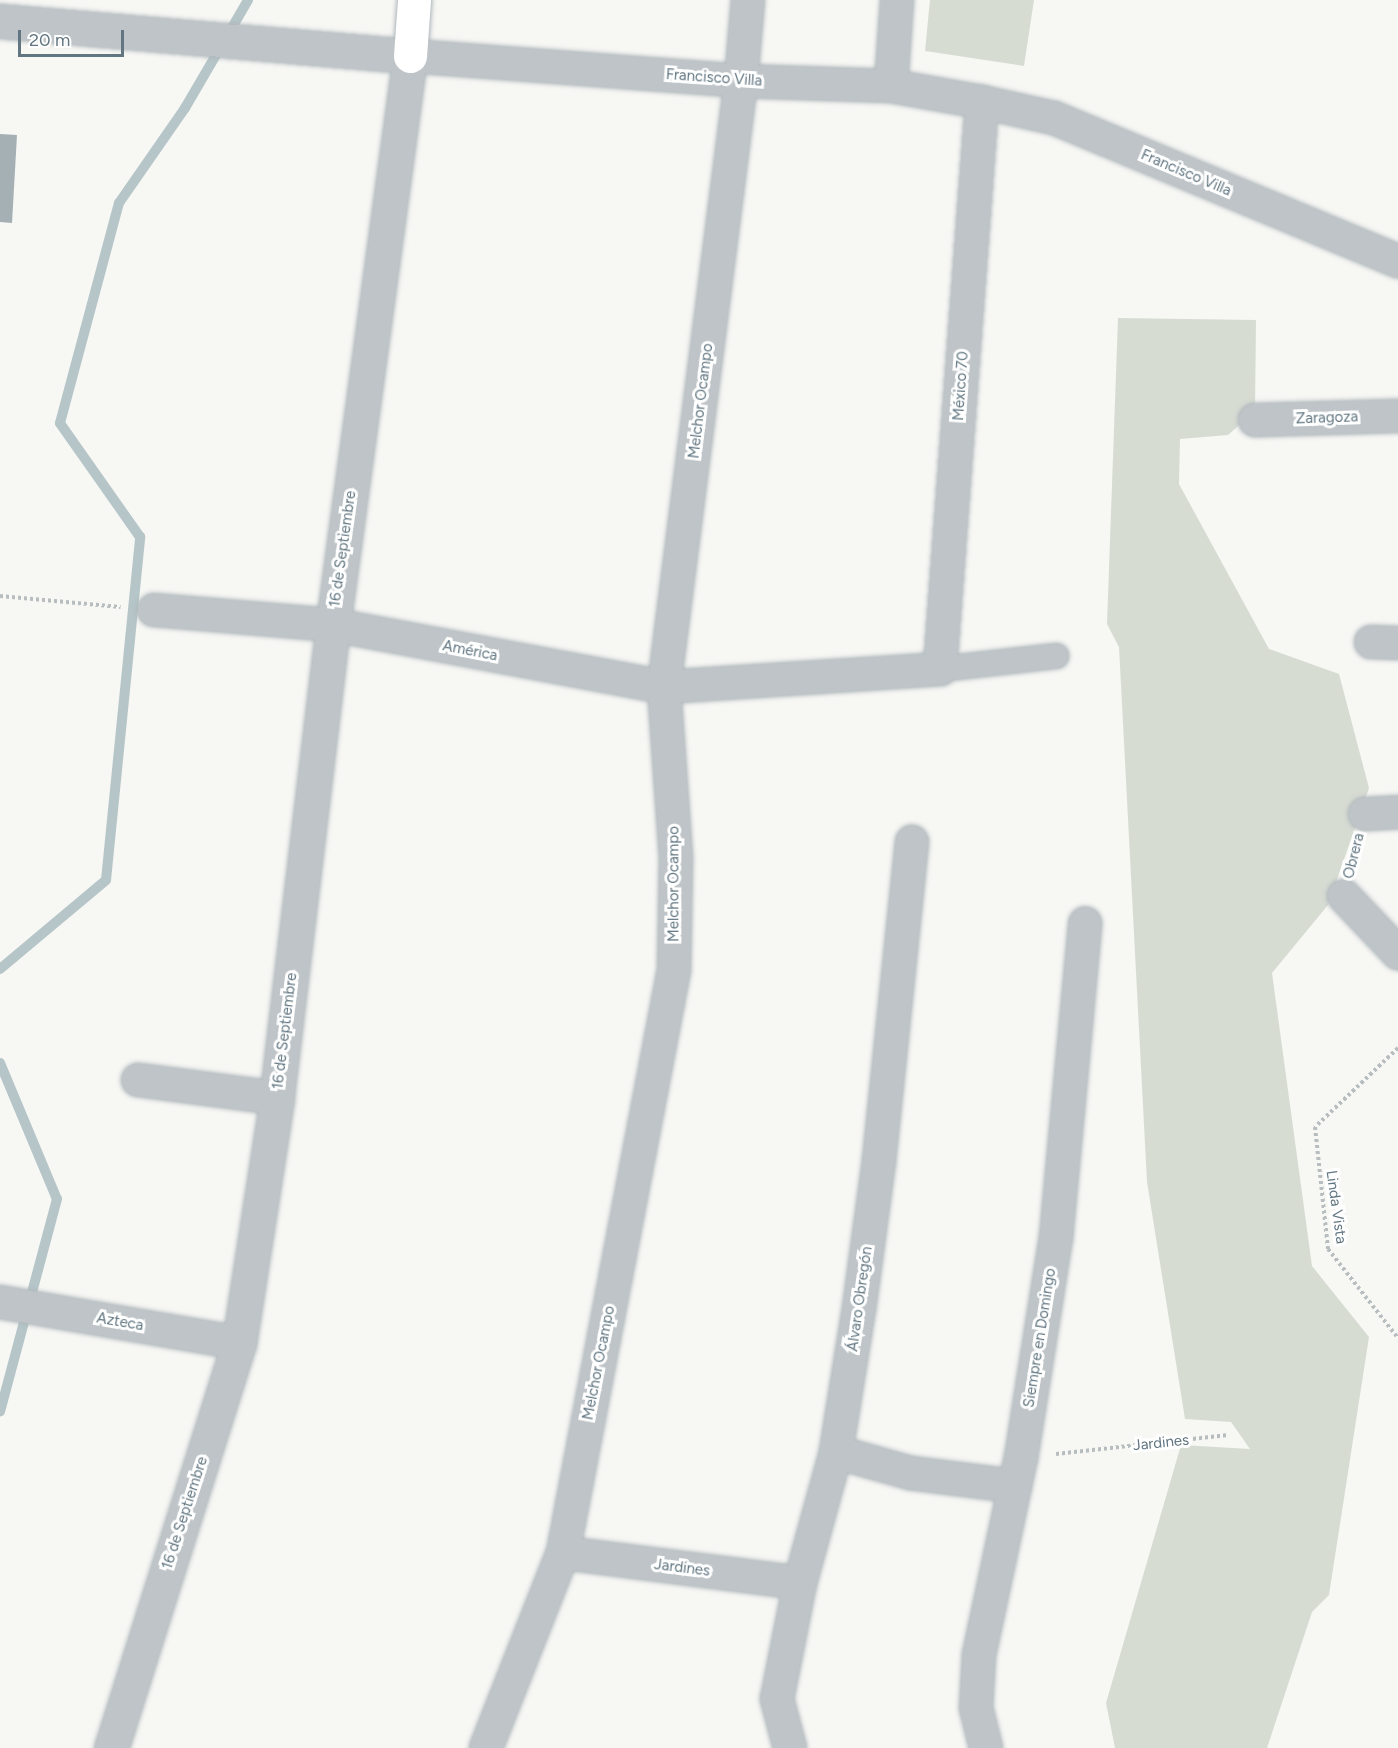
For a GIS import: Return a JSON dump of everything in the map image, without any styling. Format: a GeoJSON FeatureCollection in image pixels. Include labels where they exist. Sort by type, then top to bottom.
{"type":"FeatureCollection","features":[{"type":"Feature","properties":{"kind":"main road","name":"16 de Septiembre"},"geometry":{"type":"LineString","coordinates":[[410,56],[414,0]]}},
{"type":"Feature","properties":{"kind":"street","name":"Melchor Ocampo"},"geometry":{"type":"LineString","coordinates":[[486,1748],[563,1553],[674,970],[676,858],[664,687],[741,81],[748,0]]}},
{"type":"Feature","properties":{"kind":"street"},"geometry":{"type":"LineString","coordinates":[[891,86],[897,0]]}},
{"type":"Feature","properties":{"kind":"street","name":"Francisco Villa"},"geometry":{"type":"LineString","coordinates":[[0,21],[741,81],[891,86],[982,102],[1054,118],[1398,261]]}},
{"type":"Feature","properties":{"kind":"street","name":"16 de Septiembre"},"geometry":{"type":"LineString","coordinates":[[111,1748],[239,1343],[277,1098],[333,625],[410,56]]}},
{"type":"Feature","properties":{"kind":"street","name":"México 70"},"geometry":{"type":"LineString","coordinates":[[940,669],[982,102]]}},
{"type":"Feature","properties":{"kind":"street","name":"Zaragoza"},"geometry":{"type":"LineString","coordinates":[[1256,420],[1398,416]]}},
{"type":"Feature","properties":{"kind":"street","name":"América"},"geometry":{"type":"LineString","coordinates":[[154,610],[333,625],[664,687],[940,669]]}},
{"type":"Feature","properties":{"kind":"street"},"geometry":{"type":"LineString","coordinates":[[940,669],[1056,656]]}},
{"type":"Feature","properties":{"kind":"street","name":"Obrera"},"geometry":{"type":"LineString","coordinates":[[1365,814],[1398,812]]}},
{"type":"Feature","properties":{"kind":"street","name":"Álvaro Obregón"},"geometry":{"type":"LineString","coordinates":[[790,1748],[777,1699],[800,1583],[836,1452],[859,1308],[879,1161],[912,842]]}},
{"type":"Feature","properties":{"kind":"street"},"geometry":{"type":"LineString","coordinates":[[1344,896],[1398,953]]}},
{"type":"Feature","properties":{"kind":"street","name":"Siempre en Domingo"},"geometry":{"type":"LineString","coordinates":[[986,1748],[976,1708],[979,1655],[1018,1472],[1056,1238],[1085,923]]}},
{"type":"Feature","properties":{"kind":"street","name":"16 de Septiembre"},"geometry":{"type":"LineString","coordinates":[[138,1080],[277,1098]]}},
{"type":"Feature","properties":{"kind":"street","name":"Azteca"},"geometry":{"type":"LineString","coordinates":[[0,1302],[239,1343]]}},
{"type":"Feature","properties":{"kind":"street"},"geometry":{"type":"LineString","coordinates":[[836,1452],[910,1473],[1018,1472]]}},
{"type":"Feature","properties":{"kind":"street","name":"Jardines"},"geometry":{"type":"LineString","coordinates":[[563,1553],[800,1583]]}},
{"type":"Feature","properties":{"kind":"path"},"geometry":{"type":"LineString","coordinates":[[0,596],[154,610]]}},
{"type":"Feature","properties":{"kind":"path","name":"Obrera"},"geometry":{"type":"LineString","coordinates":[[1344,896],[1365,814]]}},
{"type":"Feature","properties":{"kind":"path","name":"Linda Vista"},"geometry":{"type":"LineString","coordinates":[[1398,1048],[1315,1127],[1328,1249],[1398,1338]]}},
{"type":"Feature","properties":{"kind":"path","name":"Jardines"},"geometry":{"type":"LineString","coordinates":[[1018,1472],[1228,1436]]}},
{"type":"Feature","properties":{"kind":"shaded area"},"geometry":{"type":"Polygon","coordinates":[[[930,0],[1034,0],[1024,66],[925,51],[930,0]]]}},
{"type":"Feature","properties":{"kind":"shaded area"},"geometry":{"type":"Polygon","coordinates":[[[1118,318],[1256,320],[1255,411],[1228,435],[1180,439],[1179,484],[1269,649],[1339,674],[1369,788],[1328,905],[1272,973],[1312,1266],[1369,1337],[1329,1595],[1312,1612],[1267,1748],[1115,1748],[1106,1703],[1181,1445],[1250,1449],[1231,1422],[1185,1419],[1147,1182],[1119,647],[1107,624],[1118,318]]]}},
{"type":"Feature","properties":{"kind":"building"},"geometry":{"type":"Polygon","coordinates":[[[0,134],[17,135],[12,223],[0,222],[0,134]]]}},
{"type":"Feature","properties":{"kind":"waterway"},"geometry":{"type":"LineString","coordinates":[[0,969],[106,880],[140,537],[60,423],[119,203],[185,108],[248,0]]}},
{"type":"Feature","properties":{"kind":"waterway"},"geometry":{"type":"LineString","coordinates":[[0,1063],[57,1199],[0,1412]]}}]}
